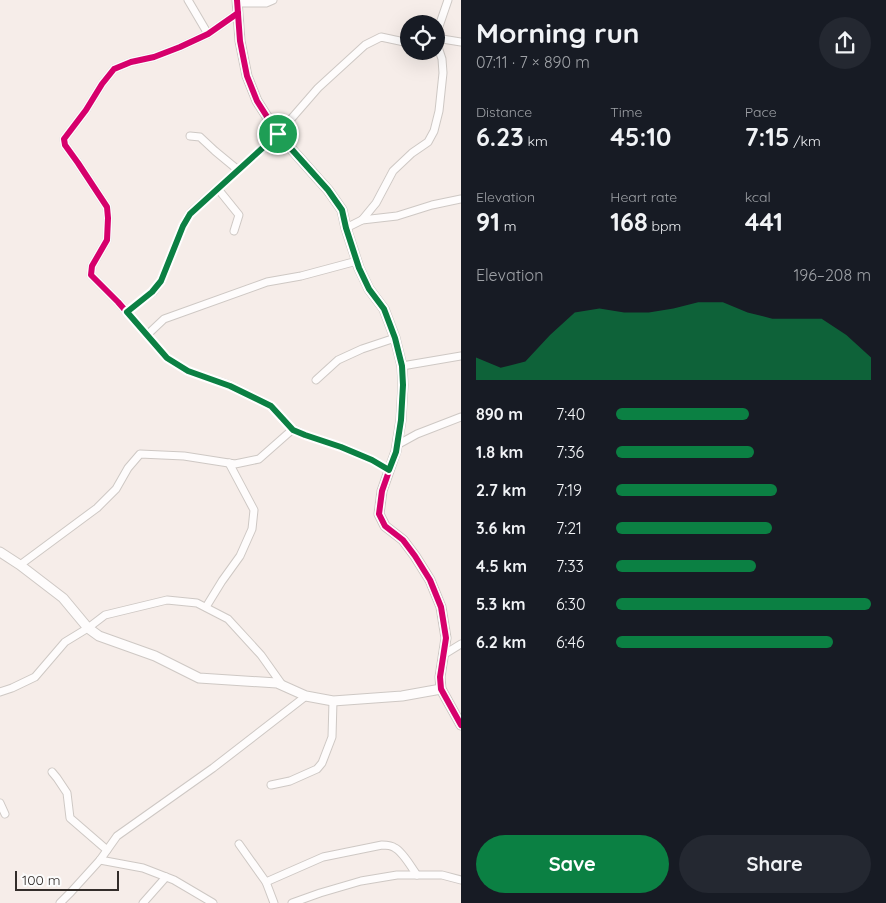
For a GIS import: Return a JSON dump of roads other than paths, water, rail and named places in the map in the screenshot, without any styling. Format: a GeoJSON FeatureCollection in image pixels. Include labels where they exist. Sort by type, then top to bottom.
{"type":"FeatureCollection","features":[{"type":"Feature","properties":{"kind":"street"},"geometry":{"type":"LineString","coordinates":[[188,0],[208,34]]}},
{"type":"Feature","properties":{"kind":"street"},"geometry":{"type":"LineString","coordinates":[[273,0],[266,3],[237,1],[240,41],[247,76],[257,101],[278,134],[328,190],[342,210],[356,261],[369,289],[384,309],[395,338],[402,366],[401,420],[397,445],[382,491],[378,514],[385,526],[403,540],[415,556],[430,580],[441,607],[446,638],[440,677],[441,689],[461,724]]}},
{"type":"Feature","properties":{"kind":"street"},"geometry":{"type":"LineString","coordinates":[[443,15],[448,0]]}},
{"type":"Feature","properties":{"kind":"street"},"geometry":{"type":"LineString","coordinates":[[238,13],[208,34],[154,57],[131,62],[114,69],[64,139],[65,145],[107,207],[107,240],[92,266],[91,275],[127,312],[167,358],[188,371],[230,386],[271,406],[293,430],[341,447],[372,460],[389,470]]}},
{"type":"Feature","properties":{"kind":"street"},"geometry":{"type":"LineString","coordinates":[[127,312],[152,292],[161,281],[183,226],[190,214],[278,134],[318,88],[365,45],[381,37],[400,41]]}},
{"type":"Feature","properties":{"kind":"street"},"geometry":{"type":"LineString","coordinates":[[445,39],[461,42]]}},
{"type":"Feature","properties":{"kind":"street"},"geometry":{"type":"LineString","coordinates":[[362,220],[376,203],[393,171],[412,153],[428,142],[434,131],[439,111],[444,73],[442,60]]}},
{"type":"Feature","properties":{"kind":"street"},"geometry":{"type":"LineString","coordinates":[[190,136],[200,137],[238,170]]}},
{"type":"Feature","properties":{"kind":"street"},"geometry":{"type":"LineString","coordinates":[[218,189],[239,215],[234,231]]}},
{"type":"Feature","properties":{"kind":"street"},"geometry":{"type":"LineString","coordinates":[[346,228],[362,220],[397,216],[432,205],[461,199]]}},
{"type":"Feature","properties":{"kind":"street"},"geometry":{"type":"LineString","coordinates":[[147,335],[164,319],[258,285],[356,261]]}},
{"type":"Feature","properties":{"kind":"street"},"geometry":{"type":"LineString","coordinates":[[316,380],[338,360],[362,349],[395,338]]}},
{"type":"Feature","properties":{"kind":"street"},"geometry":{"type":"LineString","coordinates":[[402,366],[461,356]]}},
{"type":"Feature","properties":{"kind":"street"},"geometry":{"type":"LineString","coordinates":[[397,445],[418,434],[461,417]]}},
{"type":"Feature","properties":{"kind":"street"},"geometry":{"type":"LineString","coordinates":[[20,565],[97,508],[116,489],[128,468],[140,454],[184,456],[235,464],[259,460],[293,430]]}},
{"type":"Feature","properties":{"kind":"street"},"geometry":{"type":"LineString","coordinates":[[206,607],[240,556],[252,529],[254,510],[229,462]]}},
{"type":"Feature","properties":{"kind":"street"},"geometry":{"type":"LineString","coordinates":[[0,552],[63,598],[88,628],[99,636],[155,656],[199,678],[277,683],[306,696],[333,702],[402,696],[441,689]]}},
{"type":"Feature","properties":{"kind":"street"},"geometry":{"type":"LineString","coordinates":[[0,692],[35,677],[64,642],[88,628],[105,615],[167,600],[197,603],[228,618],[284,686]]}},
{"type":"Feature","properties":{"kind":"street"},"geometry":{"type":"LineString","coordinates":[[444,655],[461,644]]}},
{"type":"Feature","properties":{"kind":"street"},"geometry":{"type":"LineString","coordinates":[[60,903],[100,860],[117,836],[213,768],[306,696]]}},
{"type":"Feature","properties":{"kind":"street"},"geometry":{"type":"LineString","coordinates":[[271,785],[290,781],[317,769],[322,764],[332,737],[333,702]]}},
{"type":"Feature","properties":{"kind":"street"},"geometry":{"type":"LineString","coordinates":[[52,772],[67,793],[70,818],[106,850]]}},
{"type":"Feature","properties":{"kind":"street"},"geometry":{"type":"LineString","coordinates":[[0,804],[5,814]]}},
{"type":"Feature","properties":{"kind":"street"},"geometry":{"type":"LineString","coordinates":[[239,844],[266,882],[274,903]]}},
{"type":"Feature","properties":{"kind":"street"},"geometry":{"type":"LineString","coordinates":[[266,882],[323,857],[382,845],[388,845],[400,852],[417,875]]}},
{"type":"Feature","properties":{"kind":"street"},"geometry":{"type":"LineString","coordinates":[[100,860],[143,868],[174,880],[209,902]]}},
{"type":"Feature","properties":{"kind":"street"},"geometry":{"type":"LineString","coordinates":[[292,903],[361,881],[397,875],[442,875],[461,880]]}},
{"type":"Feature","properties":{"kind":"street"},"geometry":{"type":"LineString","coordinates":[[142,903],[166,877]]}}]}
